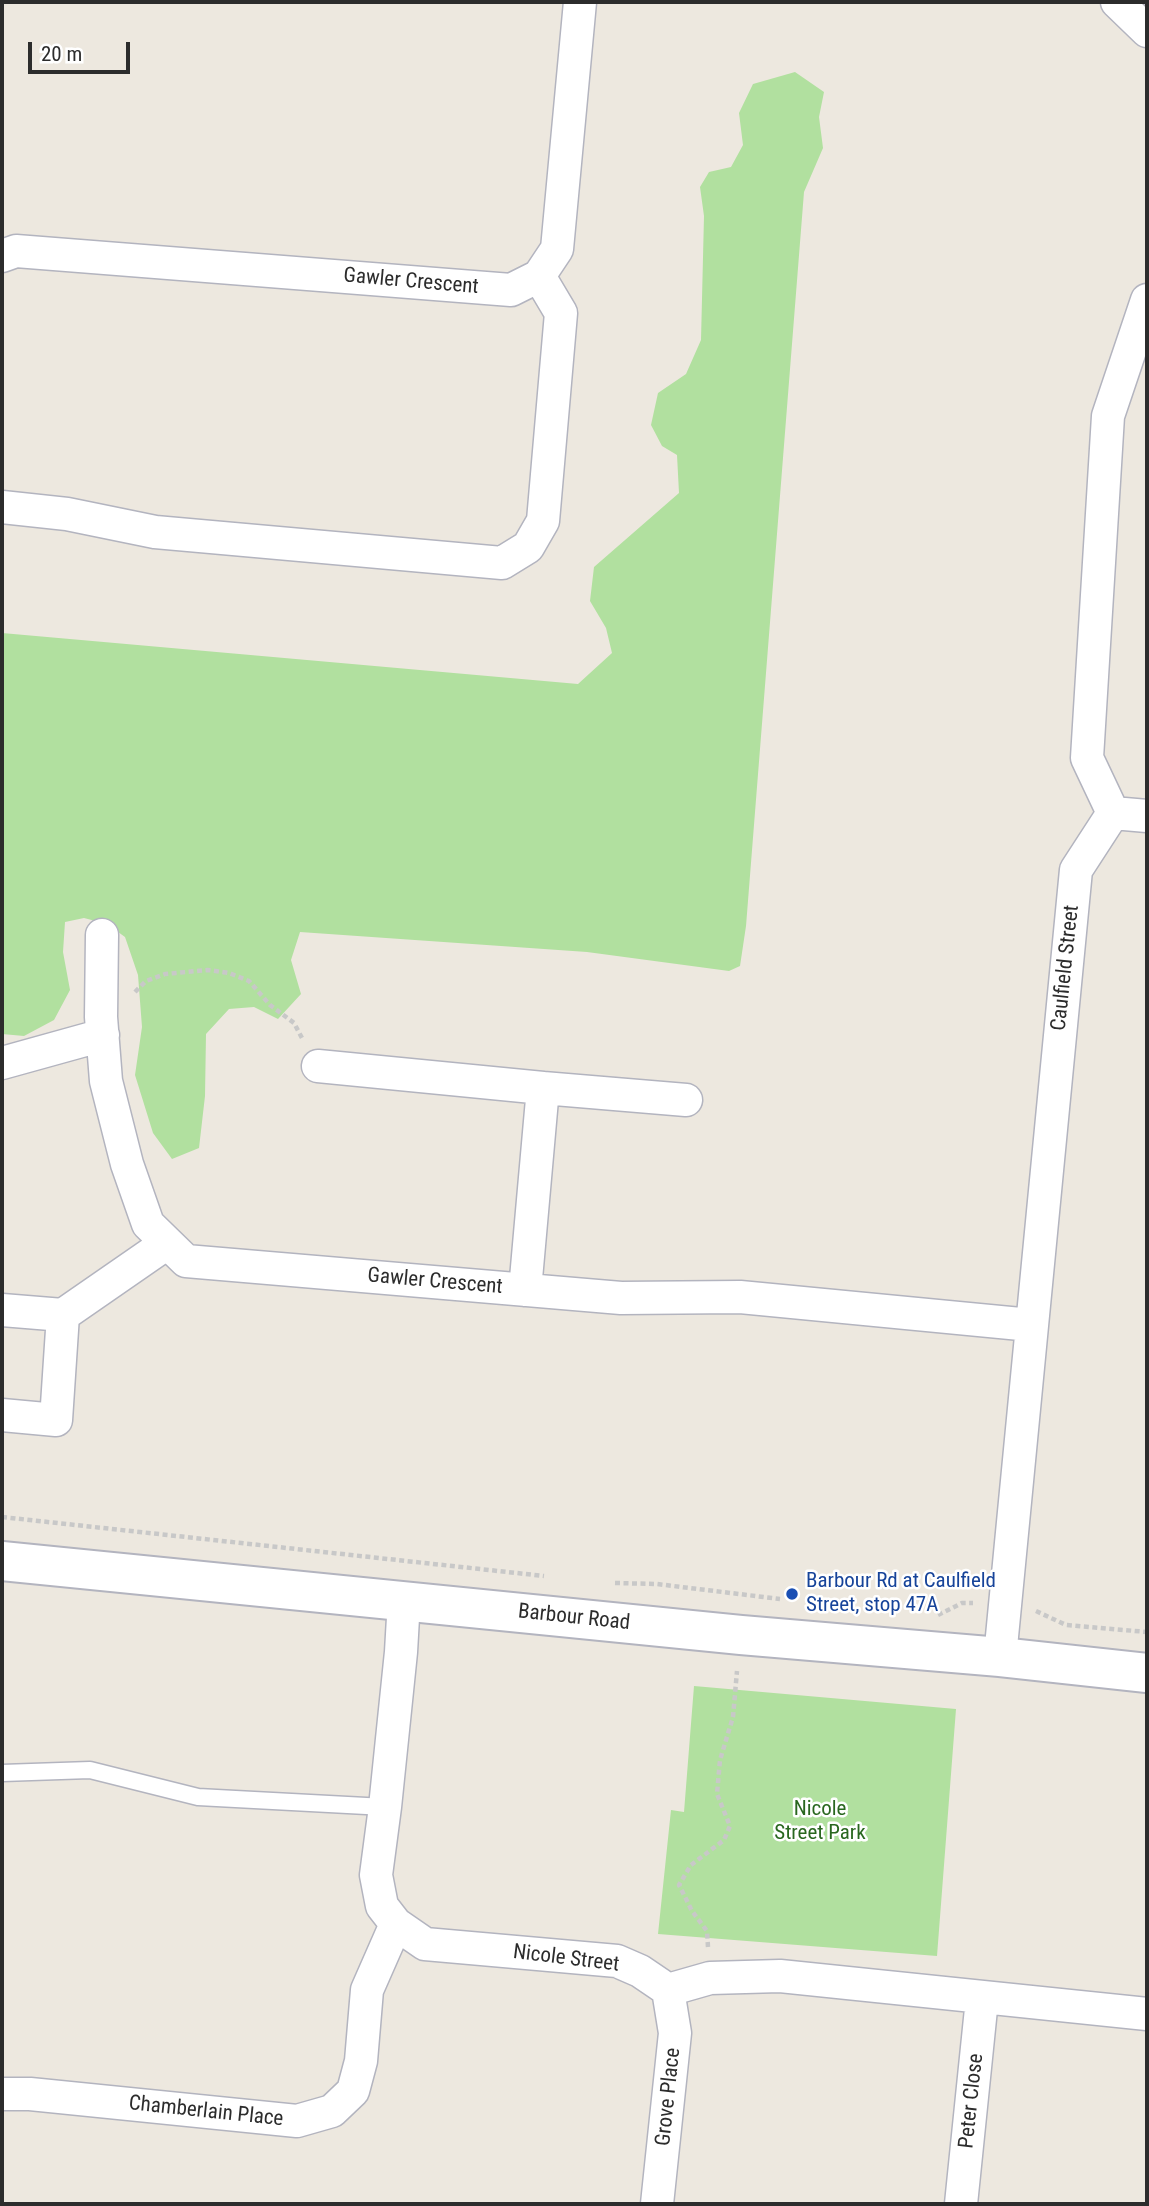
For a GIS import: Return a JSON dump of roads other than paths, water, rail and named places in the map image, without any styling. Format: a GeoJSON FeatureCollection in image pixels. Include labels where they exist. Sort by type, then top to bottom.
{"type":"FeatureCollection","features":[{"type":"Feature","properties":{"kind":"street"},"geometry":{"type":"LineString","coordinates":[[2,507],[67,514],[155,532],[502,563],[528,547],[542,521],[561,313],[538,276],[557,249],[580,2]]}},
{"type":"Feature","properties":{"kind":"street"},"geometry":{"type":"LineString","coordinates":[[1117,2],[1147,31]]}},
{"type":"Feature","properties":{"kind":"street","name":"Gawler Crescent"},"geometry":{"type":"LineString","coordinates":[[2,256],[16,251],[511,290],[538,276]]}},
{"type":"Feature","properties":{"kind":"street"},"geometry":{"type":"LineString","coordinates":[[1147,300],[1108,416],[1087,758],[1113,813],[1147,816]]}},
{"type":"Feature","properties":{"kind":"street","name":"Caulfield Street"},"geometry":{"type":"LineString","coordinates":[[1000,1657],[1076,870],[1113,813]]}},
{"type":"Feature","properties":{"kind":"street","name":"Gawler Crescent"},"geometry":{"type":"LineString","coordinates":[[102,935],[101,1003],[106,1081],[127,1164],[148,1224],[186,1261],[621,1298],[740,1297],[1031,1325]]}},
{"type":"Feature","properties":{"kind":"street"},"geometry":{"type":"LineString","coordinates":[[2,1063],[103,1035]]}},
{"type":"Feature","properties":{"kind":"street"},"geometry":{"type":"LineString","coordinates":[[318,1066],[686,1100]]}},
{"type":"Feature","properties":{"kind":"street"},"geometry":{"type":"LineString","coordinates":[[525,1290],[543,1088]]}},
{"type":"Feature","properties":{"kind":"street"},"geometry":{"type":"LineString","coordinates":[[2,1310],[63,1315],[167,1243]]}},
{"type":"Feature","properties":{"kind":"street"},"geometry":{"type":"LineString","coordinates":[[2,1415],[57,1420],[63,1315]]}},
{"type":"Feature","properties":{"kind":"street","name":"Barbour Road"},"geometry":{"type":"LineString","coordinates":[[2,1560],[741,1635],[1147,1672]]}},
{"type":"Feature","properties":{"kind":"street","name":"Nicole Street"},"geometry":{"type":"LineString","coordinates":[[404,1600],[401,1652],[376,1875],[382,1906],[396,1924],[425,1944],[617,1961],[640,1971],[668,1990]]}},
{"type":"Feature","properties":{"kind":"street","name":"Chamberlain Place"},"geometry":{"type":"LineString","coordinates":[[2,2094],[30,2094],[297,2121],[332,2111],[353,2091],[361,2061],[367,1990],[396,1924]]}},
{"type":"Feature","properties":{"kind":"street"},"geometry":{"type":"LineString","coordinates":[[668,1990],[710,1978],[780,1976],[1147,2014]]}},
{"type":"Feature","properties":{"kind":"street","name":"Grove Place"},"geometry":{"type":"LineString","coordinates":[[657,2204],[676,2033],[668,1990]]}},
{"type":"Feature","properties":{"kind":"street","name":"Peter Close"},"geometry":{"type":"LineString","coordinates":[[961,2204],[982,1999]]}},
{"type":"Feature","properties":{"kind":"lane"},"geometry":{"type":"LineString","coordinates":[[2,1773],[90,1770],[198,1797],[385,1807]]}},
{"type":"Feature","properties":{"kind":"place","name":"Barbour Rd at Caulfield Street, stop 47A"},"geometry":{"type":"Point","coordinates":[792,1594]}},
{"type":"Feature","properties":{"kind":"park label","name":"Nicole Street Park"},"geometry":{"type":"Point","coordinates":[820,1822]}}]}
